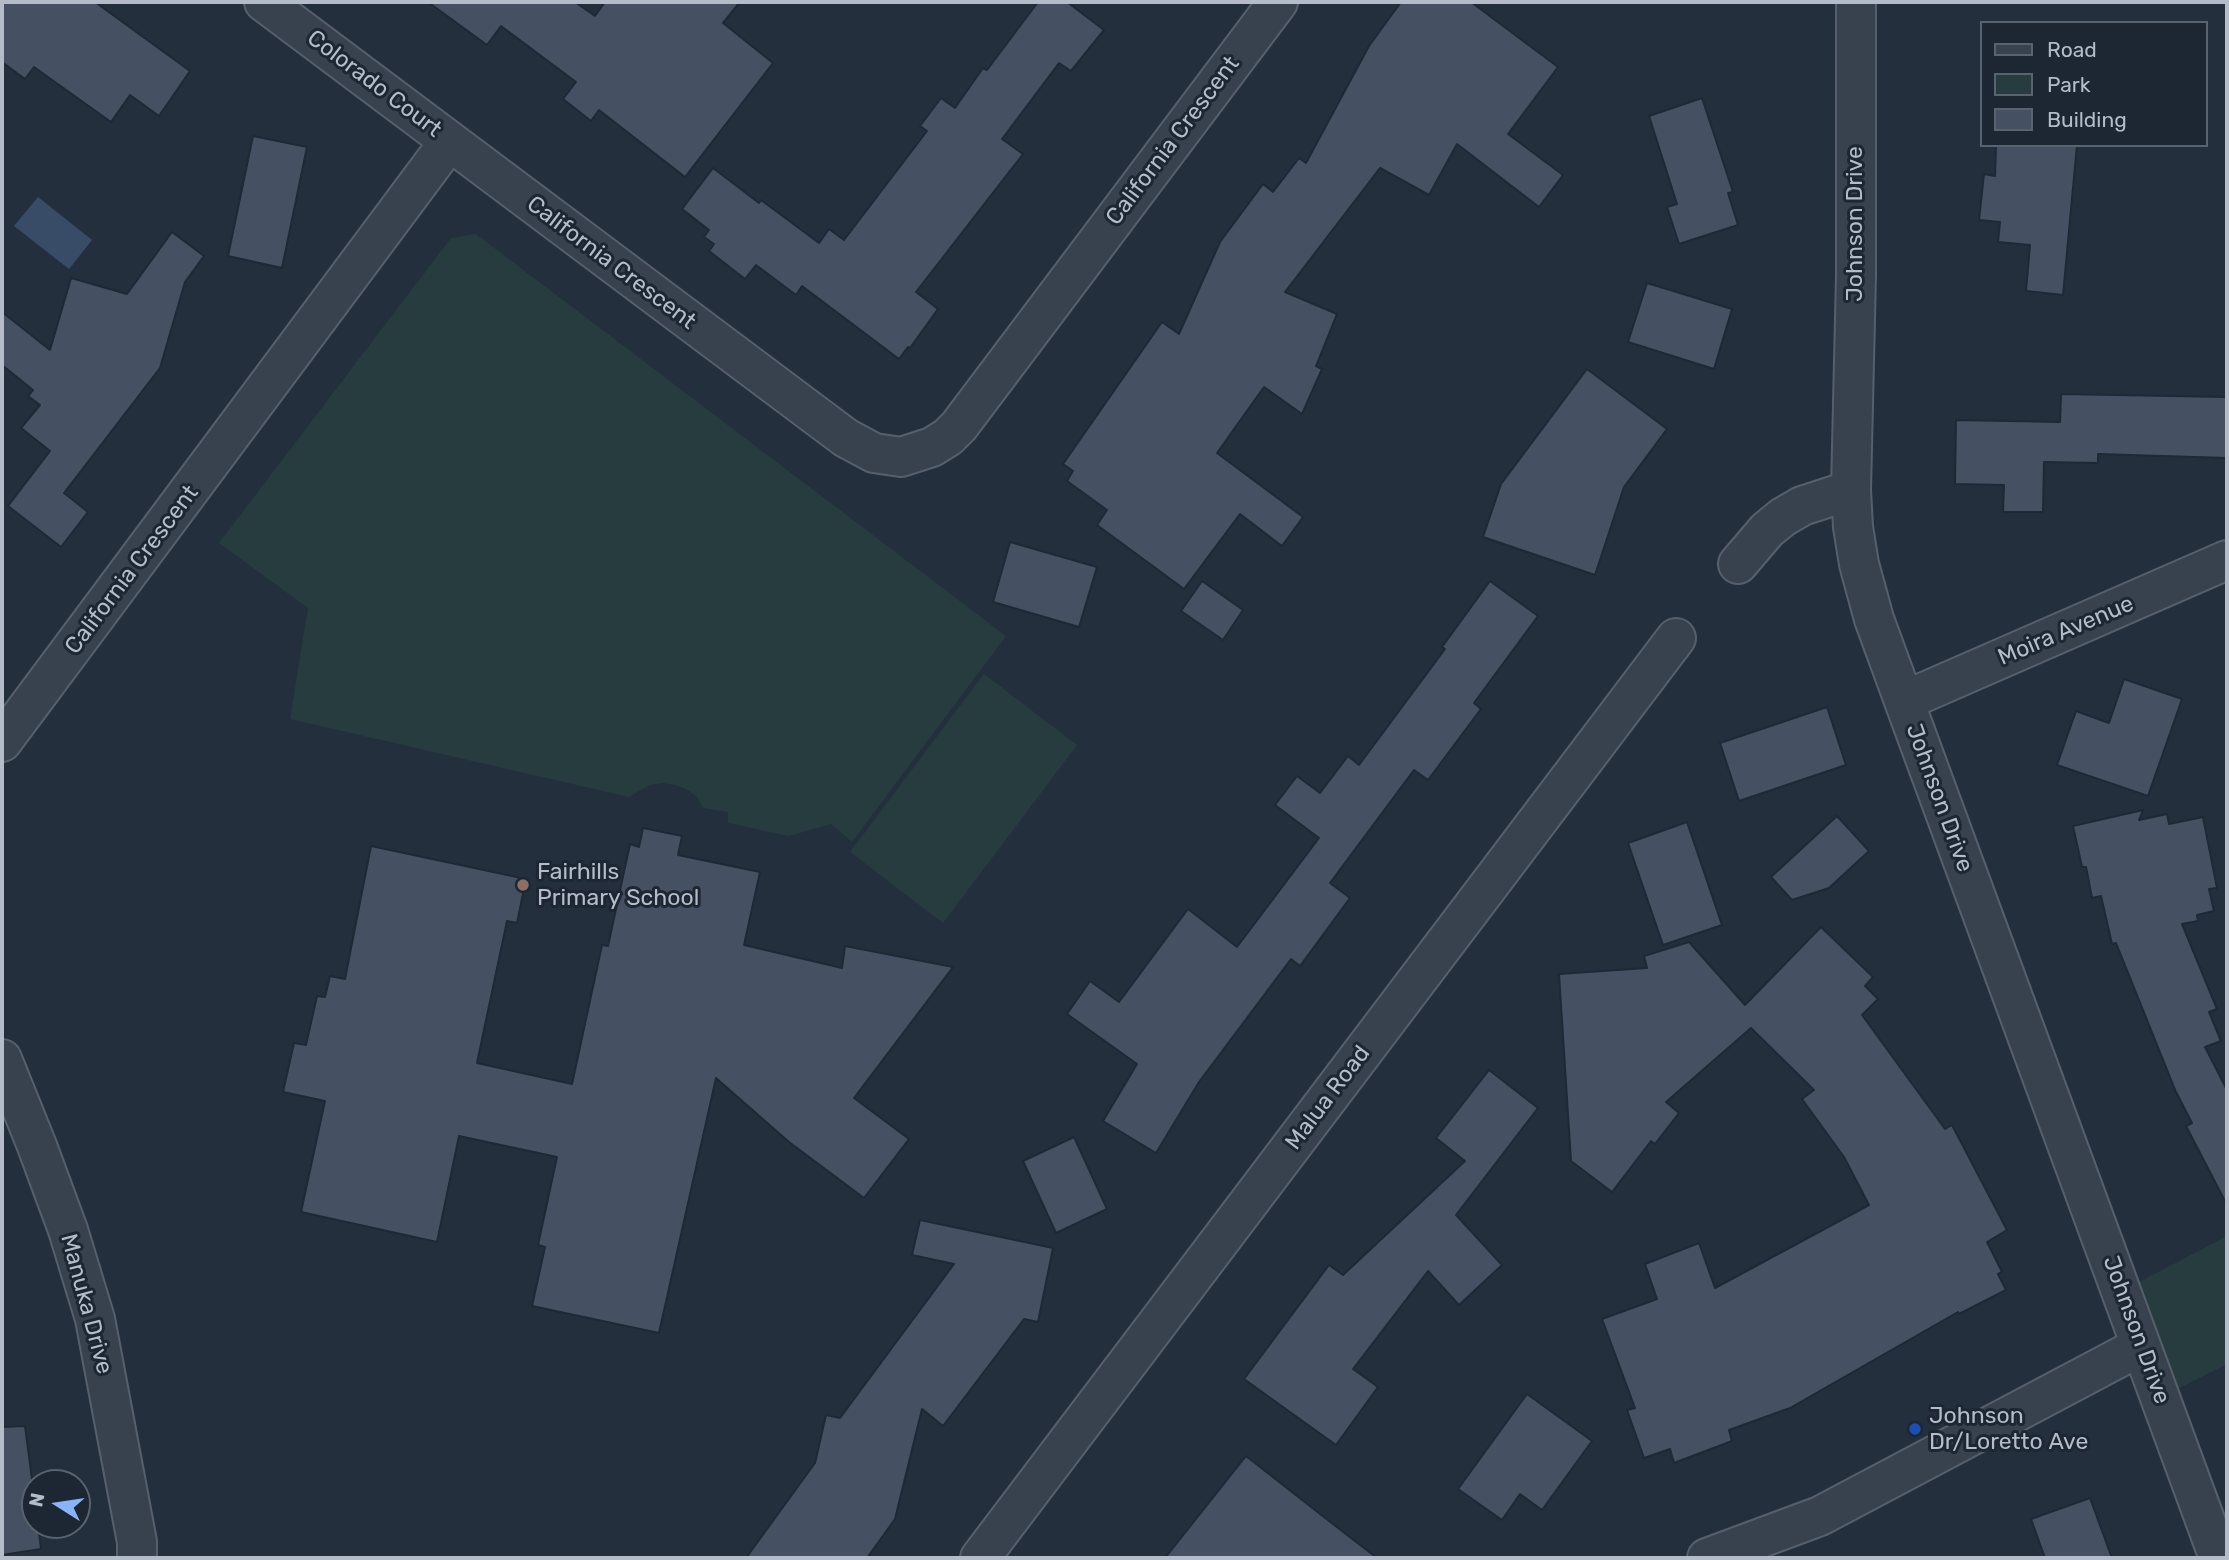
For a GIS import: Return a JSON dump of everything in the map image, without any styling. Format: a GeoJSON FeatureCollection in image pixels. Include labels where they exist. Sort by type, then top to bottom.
{"type":"FeatureCollection","features":[{"type":"Feature","properties":{"kind":"street","name":"Colorado Court"},"geometry":{"type":"LineString","coordinates":[[264,2],[449,142]]}},
{"type":"Feature","properties":{"kind":"street","name":"California Crescent"},"geometry":{"type":"LineString","coordinates":[[2,742],[449,142],[846,439],[874,453],[901,457],[932,447],[959,426],[1278,2]]}},
{"type":"Feature","properties":{"kind":"street","name":"Johnson Drive"},"geometry":{"type":"LineString","coordinates":[[1856,2],[1856,275],[1852,490],[1858,564],[1874,619],[2219,1558]]}},
{"type":"Feature","properties":{"kind":"street"},"geometry":{"type":"LineString","coordinates":[[1738,564],[1767,530],[1783,517],[1802,506],[1852,490]]}},
{"type":"Feature","properties":{"kind":"street","name":"Moira Avenue"},"geometry":{"type":"LineString","coordinates":[[1904,701],[2227,560]]}},
{"type":"Feature","properties":{"kind":"street","name":"Malua Road"},"geometry":{"type":"LineString","coordinates":[[980,1558],[1676,638]]}},
{"type":"Feature","properties":{"kind":"street","name":"Manuka Drive"},"geometry":{"type":"LineString","coordinates":[[2,1059],[50,1182],[95,1319],[137,1558]]}},
{"type":"Feature","properties":{"kind":"street"},"geometry":{"type":"LineString","coordinates":[[1706,1558],[1820,1516],[2141,1346]]}},
{"type":"Feature","properties":{"kind":"green space"},"geometry":{"type":"Polygon","coordinates":[[[476,234],[1006,636],[852,842],[831,824],[789,836],[728,823],[728,812],[703,808],[697,797],[675,785],[650,785],[629,797],[290,719],[308,608],[219,543],[451,238],[476,234]]]}},
{"type":"Feature","properties":{"kind":"green space"},"geometry":{"type":"Polygon","coordinates":[[[984,674],[1077,745],[943,923],[850,852],[984,674]]]}},
{"type":"Feature","properties":{"kind":"green space"},"geometry":{"type":"Polygon","coordinates":[[[2227,1236],[2227,1364],[2161,1397],[2122,1291],[2227,1236]]]}},
{"type":"Feature","properties":{"kind":"water"},"geometry":{"type":"Polygon","coordinates":[[[38,197],[92,240],[69,269],[14,226],[38,197]]]}},
{"type":"Feature","properties":{"kind":"building"},"geometry":{"type":"Polygon","coordinates":[[[2,2],[95,2],[190,71],[159,116],[130,95],[111,122],[34,67],[25,79],[2,62],[2,2]]]}},
{"type":"Feature","properties":{"kind":"building"},"geometry":{"type":"Polygon","coordinates":[[[428,2],[575,2],[595,16],[605,2],[740,2],[723,23],[773,63],[685,177],[599,110],[591,121],[563,99],[576,82],[501,26],[487,45],[428,2]]]}},
{"type":"Feature","properties":{"kind":"building"},"geometry":{"type":"Polygon","coordinates":[[[1038,2],[1067,2],[1104,30],[1071,71],[1059,63],[1002,139],[1023,154],[916,292],[938,309],[899,359],[802,286],[796,295],[756,265],[745,279],[709,251],[714,244],[704,237],[709,230],[682,209],[713,168],[819,243],[829,229],[844,240],[927,131],[920,126],[941,98],[955,108],[983,68],[987,70],[1038,2]]]}},
{"type":"Feature","properties":{"kind":"building"},"geometry":{"type":"Polygon","coordinates":[[[1401,2],[1471,2],[1558,67],[1508,134],[1563,175],[1539,207],[1457,144],[1429,195],[1380,168],[1285,292],[1337,314],[1316,366],[1322,369],[1302,414],[1264,387],[1217,453],[1303,517],[1282,546],[1240,514],[1184,589],[1097,525],[1107,510],[1067,481],[1073,471],[1063,464],[1162,322],[1179,334],[1220,242],[1263,184],[1273,192],[1299,158],[1306,163],[1369,46],[1401,2]]]}},
{"type":"Feature","properties":{"kind":"building"},"geometry":{"type":"Polygon","coordinates":[[[1702,98],[1733,192],[1728,193],[1738,225],[1679,244],[1667,207],[1677,204],[1649,116],[1702,98]]]}},
{"type":"Feature","properties":{"kind":"building"},"geometry":{"type":"Polygon","coordinates":[[[253,136],[307,147],[282,268],[228,256],[253,136]]]}},
{"type":"Feature","properties":{"kind":"building"},"geometry":{"type":"Polygon","coordinates":[[[1996,147],[2077,147],[2063,295],[2026,291],[2030,245],[1998,242],[2000,222],[1979,220],[1984,174],[1995,176],[1996,147]]]}},
{"type":"Feature","properties":{"kind":"building"},"geometry":{"type":"Polygon","coordinates":[[[172,232],[204,256],[185,282],[160,368],[64,493],[88,512],[61,547],[8,506],[50,451],[21,428],[40,405],[28,396],[33,390],[2,365],[2,312],[50,350],[71,278],[127,294],[172,232]]]}},
{"type":"Feature","properties":{"kind":"building"},"geometry":{"type":"Polygon","coordinates":[[[1647,283],[1732,309],[1714,369],[1628,342],[1647,283]]]}},
{"type":"Feature","properties":{"kind":"building"},"geometry":{"type":"Polygon","coordinates":[[[1587,369],[1667,429],[1624,487],[1595,575],[1483,537],[1501,484],[1587,369]]]}},
{"type":"Feature","properties":{"kind":"building"},"geometry":{"type":"Polygon","coordinates":[[[2061,394],[2227,397],[2227,458],[2098,454],[2098,463],[2044,462],[2043,512],[2003,512],[2004,485],[1955,484],[1956,420],[2060,422],[2061,394]]]}},
{"type":"Feature","properties":{"kind":"building"},"geometry":{"type":"Polygon","coordinates":[[[1010,542],[1097,567],[1079,627],[993,602],[1010,542]]]}},
{"type":"Feature","properties":{"kind":"building"},"geometry":{"type":"Polygon","coordinates":[[[1202,581],[1243,610],[1223,640],[1181,611],[1202,581]]]}},
{"type":"Feature","properties":{"kind":"building"},"geometry":{"type":"Polygon","coordinates":[[[1490,581],[1538,616],[1474,703],[1481,709],[1428,780],[1414,770],[1330,883],[1350,898],[1300,966],[1291,959],[1199,1082],[1156,1153],[1103,1121],[1137,1064],[1067,1014],[1090,981],[1119,1002],[1188,909],[1237,947],[1319,838],[1275,805],[1297,776],[1320,793],[1348,756],[1359,765],[1445,649],[1442,647],[1490,581]]]}},
{"type":"Feature","properties":{"kind":"building"},"geometry":{"type":"Polygon","coordinates":[[[2124,679],[2182,699],[2148,796],[2057,765],[2076,711],[2109,723],[2124,679]]]}},
{"type":"Feature","properties":{"kind":"building"},"geometry":{"type":"Polygon","coordinates":[[[1827,707],[1846,765],[1739,801],[1720,743],[1827,707]]]}},
{"type":"Feature","properties":{"kind":"building"},"geometry":{"type":"Polygon","coordinates":[[[2143,810],[2139,820],[2167,814],[2169,824],[2203,817],[2217,888],[2209,889],[2214,911],[2197,915],[2198,921],[2182,924],[2217,1009],[2209,1012],[2221,1041],[2205,1047],[2227,1090],[2227,1205],[2186,1126],[2192,1123],[2176,1092],[2116,943],[2112,944],[2101,896],[2092,898],[2086,867],[2082,867],[2073,826],[2143,810]]]}},
{"type":"Feature","properties":{"kind":"building"},"geometry":{"type":"Polygon","coordinates":[[[1837,816],[1869,851],[1829,888],[1792,900],[1771,877],[1837,816]]]}},
{"type":"Feature","properties":{"kind":"building"},"geometry":{"type":"Polygon","coordinates":[[[1687,822],[1722,925],[1663,945],[1628,843],[1687,822]]]}},
{"type":"Feature","properties":{"kind":"building"},"geometry":{"type":"Polygon","coordinates":[[[643,828],[682,836],[678,855],[760,872],[744,945],[842,968],[845,946],[953,967],[854,1098],[909,1139],[864,1198],[789,1142],[716,1078],[659,1333],[532,1306],[545,1247],[538,1245],[557,1157],[459,1136],[437,1242],[301,1212],[325,1101],[283,1092],[294,1043],[306,1045],[317,996],[325,997],[330,976],[345,979],[371,846],[526,879],[517,923],[507,921],[477,1063],[572,1084],[602,945],[608,946],[630,844],[639,847],[643,828]]]}},
{"type":"Feature","properties":{"kind":"building"},"geometry":{"type":"Polygon","coordinates":[[[1821,927],[1873,977],[1865,986],[1878,999],[1862,1015],[1945,1129],[1952,1125],[2007,1230],[1987,1242],[2002,1272],[1998,1274],[2006,1290],[1959,1314],[1958,1312],[1790,1408],[1729,1430],[1732,1441],[1674,1463],[1670,1449],[1644,1458],[1627,1410],[1635,1408],[1602,1319],[1657,1299],[1645,1264],[1699,1243],[1715,1288],[1869,1205],[1844,1157],[1802,1099],[1814,1090],[1751,1028],[1666,1102],[1679,1113],[1655,1144],[1651,1141],[1612,1192],[1571,1161],[1559,974],[1647,968],[1644,956],[1689,942],[1745,1005],[1821,927]]]}},
{"type":"Feature","properties":{"kind":"building"},"geometry":{"type":"Polygon","coordinates":[[[1489,1070],[1538,1108],[1456,1215],[1502,1265],[1459,1305],[1428,1271],[1353,1369],[1378,1387],[1336,1445],[1244,1379],[1329,1265],[1343,1275],[1465,1161],[1436,1138],[1489,1070]]]}},
{"type":"Feature","properties":{"kind":"building"},"geometry":{"type":"Polygon","coordinates":[[[1074,1137],[1107,1209],[1056,1233],[1023,1161],[1074,1137]]]}},
{"type":"Feature","properties":{"kind":"building"},"geometry":{"type":"Polygon","coordinates":[[[920,1220],[1053,1248],[1038,1322],[1024,1319],[943,1426],[922,1409],[895,1519],[867,1558],[746,1558],[815,1463],[826,1415],[840,1418],[954,1264],[912,1255],[920,1220]]]}},
{"type":"Feature","properties":{"kind":"building"},"geometry":{"type":"Polygon","coordinates":[[[1527,1394],[1592,1441],[1542,1510],[1520,1494],[1502,1520],[1458,1489],[1527,1394]]]}},
{"type":"Feature","properties":{"kind":"building"},"geometry":{"type":"Polygon","coordinates":[[[25,1426],[31,1469],[21,1469],[21,1539],[40,1539],[41,1549],[2,1555],[2,1427],[25,1426]]]}},
{"type":"Feature","properties":{"kind":"building"},"geometry":{"type":"Polygon","coordinates":[[[1246,1456],[1329,1521],[1377,1558],[1165,1558],[1246,1456]]]}},
{"type":"Feature","properties":{"kind":"building"},"geometry":{"type":"Polygon","coordinates":[[[2090,1498],[2112,1558],[2045,1558],[2031,1519],[2090,1498]]]}},
{"type":"Feature","properties":{"kind":"place","name":"Fairhills Primary School"},"geometry":{"type":"Point","coordinates":[523,885]}},
{"type":"Feature","properties":{"kind":"place","name":"Johnson Dr/Loretto Ave"},"geometry":{"type":"Point","coordinates":[1915,1429]}}]}
